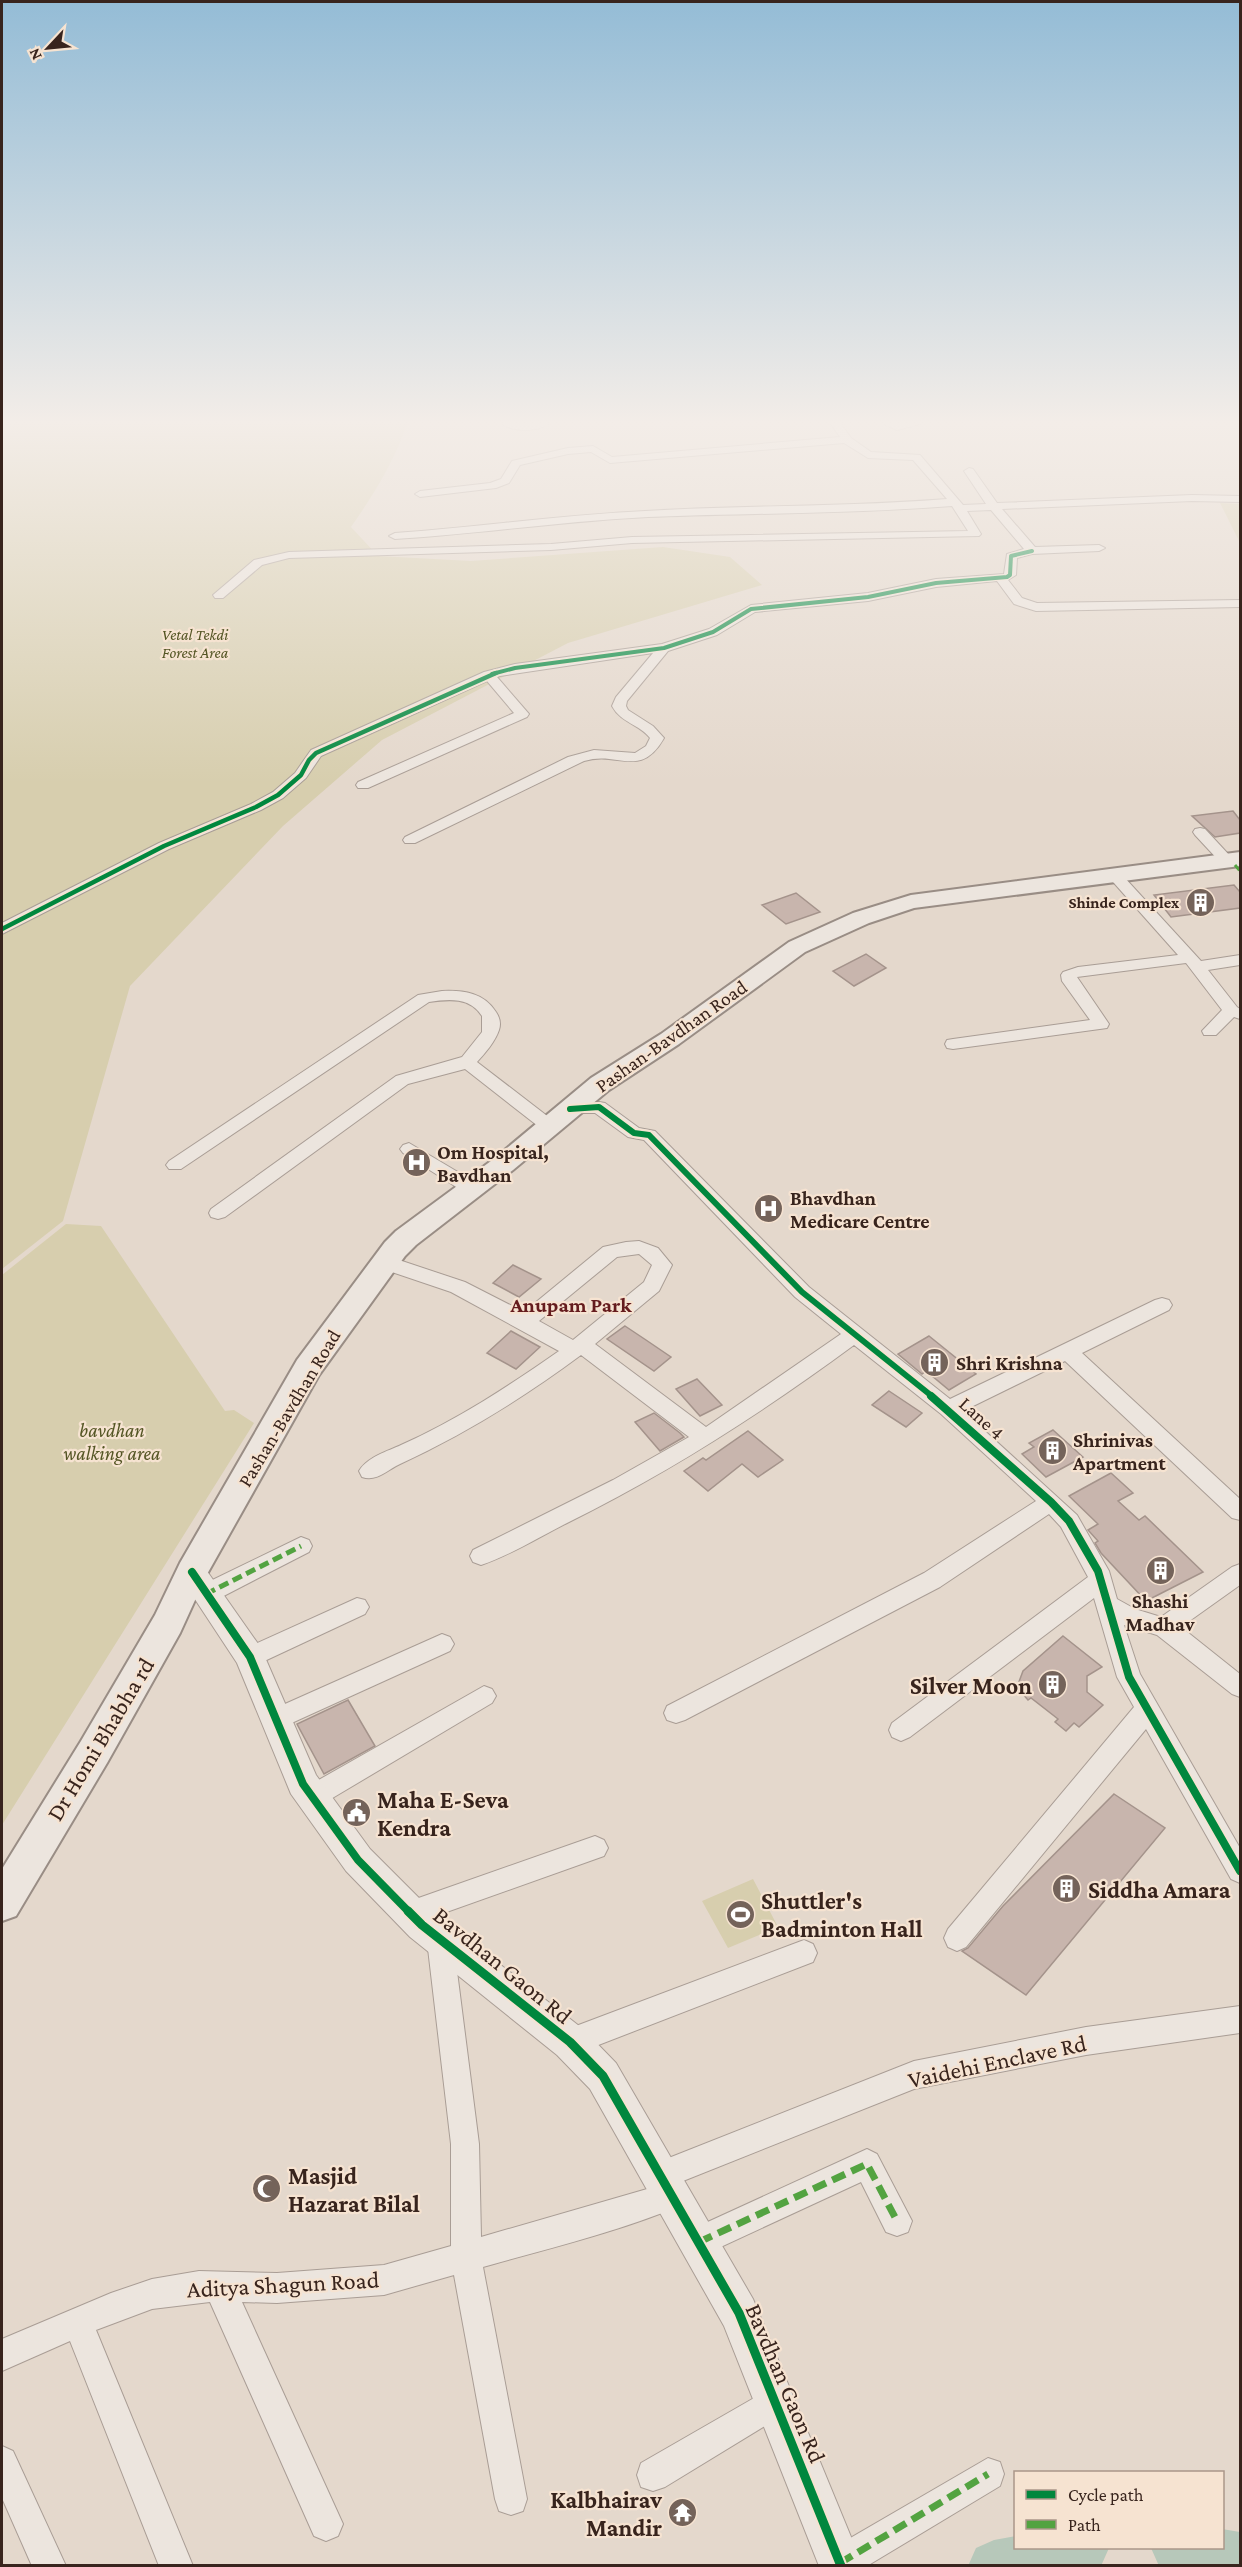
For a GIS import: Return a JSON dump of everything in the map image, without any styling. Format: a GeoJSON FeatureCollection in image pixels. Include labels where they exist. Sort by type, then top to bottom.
{"type":"FeatureCollection","features":[{"type":"Feature","properties":{"kind":"main road","name":"Pashan-Bavdhan Road"},"geometry":{"type":"LineString","coordinates":[[1076,881],[1119,880],[1236,864]]}},
{"type":"Feature","properties":{"kind":"main road","name":"Pashan-Bavdhan Road"},"geometry":{"type":"LineString","coordinates":[[199,1583],[308,1368],[384,1262],[405,1238],[471,1188],[594,1088],[670,1039],[797,947],[861,918],[911,902],[1236,864]]}},
{"type":"Feature","properties":{"kind":"main road","name":"Dr Homi Bhabha rd"},"geometry":{"type":"LineString","coordinates":[[2,1903],[94,1752],[168,1623],[199,1583]]}},
{"type":"Feature","properties":{"kind":"street"},"geometry":{"type":"LineString","coordinates":[[219,595],[258,562],[289,555],[593,544]]}},
{"type":"Feature","properties":{"kind":"street"},"geometry":{"type":"LineString","coordinates":[[1026,544],[1032,551]]}},
{"type":"Feature","properties":{"kind":"street"},"geometry":{"type":"LineString","coordinates":[[2,929],[164,846],[256,807],[278,795],[301,775],[309,760],[316,753],[489,675],[515,668],[664,648],[713,632],[744,613],[762,607],[868,597],[936,583],[1000,578],[1010,575],[1011,556],[1032,551],[1099,548]]}},
{"type":"Feature","properties":{"kind":"street"},"geometry":{"type":"LineString","coordinates":[[1000,578],[1018,601],[1036,607],[1240,604]]}},
{"type":"Feature","properties":{"kind":"street"},"geometry":{"type":"LineString","coordinates":[[410,840],[573,760],[594,754],[630,759],[641,756],[657,738],[650,729],[623,714],[619,706],[621,700],[664,648]]}},
{"type":"Feature","properties":{"kind":"street"},"geometry":{"type":"LineString","coordinates":[[363,785],[522,714],[489,675]]}},
{"type":"Feature","properties":{"kind":"street"},"geometry":{"type":"LineString","coordinates":[[1200,832],[1236,864]]}},
{"type":"Feature","properties":{"kind":"street"},"geometry":{"type":"LineString","coordinates":[[1119,880],[1236,1012],[1210,1031]]}},
{"type":"Feature","properties":{"kind":"street"},"geometry":{"type":"LineString","coordinates":[[953,1044],[1101,1024],[1070,981],[1069,975],[1078,972],[1240,960]]}},
{"type":"Feature","properties":{"kind":"street"},"geometry":{"type":"LineString","coordinates":[[175,1165],[424,998],[455,994],[475,999],[486,1007],[492,1021],[489,1035],[467,1062],[417,1073],[402,1080],[218,1213]]}},
{"type":"Feature","properties":{"kind":"street"},"geometry":{"type":"LineString","coordinates":[[467,1062],[549,1126]]}},
{"type":"Feature","properties":{"kind":"street","name":"Lane 4"},"geometry":{"type":"LineString","coordinates":[[594,1088],[646,1126],[649,1135],[802,1292],[948,1409],[1069,1521],[1098,1571],[1130,1677],[1240,1871]]}},
{"type":"Feature","properties":{"kind":"street","name":"Lane 4"},"geometry":{"type":"LineString","coordinates":[[570,1109],[599,1107],[634,1133],[649,1135]]}},
{"type":"Feature","properties":{"kind":"street"},"geometry":{"type":"LineString","coordinates":[[410,1149],[471,1188]]}},
{"type":"Feature","properties":{"kind":"street"},"geometry":{"type":"LineString","coordinates":[[370,1471],[442,1435],[524,1386],[578,1347],[652,1286],[662,1265],[655,1254],[642,1248],[624,1248],[610,1252],[525,1322]]}},
{"type":"Feature","properties":{"kind":"street"},"geometry":{"type":"LineString","coordinates":[[384,1262],[458,1287],[578,1347],[705,1438]]}},
{"type":"Feature","properties":{"kind":"street"},"geometry":{"type":"LineString","coordinates":[[948,1409],[1162,1305]]}},
{"type":"Feature","properties":{"kind":"street"},"geometry":{"type":"LineString","coordinates":[[481,1556],[639,1477],[705,1438],[853,1335]]}},
{"type":"Feature","properties":{"kind":"street"},"geometry":{"type":"LineString","coordinates":[[1067,1351],[1240,1512]]}},
{"type":"Feature","properties":{"kind":"street"},"geometry":{"type":"LineString","coordinates":[[676,1713],[932,1580],[1051,1502]]}},
{"type":"Feature","properties":{"kind":"street"},"geometry":{"type":"LineString","coordinates":[[199,1583],[301,1546]]}},
{"type":"Feature","properties":{"kind":"street"},"geometry":{"type":"LineString","coordinates":[[1164,1627],[1240,1573]]}},
{"type":"Feature","properties":{"kind":"street"},"geometry":{"type":"LineString","coordinates":[[901,1730],[1101,1580]]}},
{"type":"Feature","properties":{"kind":"street","name":"Bavdhan Gaon Rd"},"geometry":{"type":"LineString","coordinates":[[199,1583],[250,1657],[310,1798],[358,1860],[440,1940],[570,2042],[603,2076],[739,2313],[840,2564]]}},
{"type":"Feature","properties":{"kind":"street"},"geometry":{"type":"LineString","coordinates":[[1108,1605],[1130,1617],[1164,1627],[1240,1686]]}},
{"type":"Feature","properties":{"kind":"street"},"geometry":{"type":"LineString","coordinates":[[250,1657],[357,1607]]}},
{"type":"Feature","properties":{"kind":"street"},"geometry":{"type":"LineString","coordinates":[[276,1719],[442,1644]]}},
{"type":"Feature","properties":{"kind":"street"},"geometry":{"type":"LineString","coordinates":[[310,1798],[484,1696]]}},
{"type":"Feature","properties":{"kind":"street"},"geometry":{"type":"LineString","coordinates":[[957,1938],[1148,1708]]}},
{"type":"Feature","properties":{"kind":"street"},"geometry":{"type":"LineString","coordinates":[[410,1913],[595,1848]]}},
{"type":"Feature","properties":{"kind":"street"},"geometry":{"type":"LineString","coordinates":[[440,1940],[465,2144],[466,2257],[511,2499]]}},
{"type":"Feature","properties":{"kind":"street"},"geometry":{"type":"LineString","coordinates":[[570,2042],[804,1953]]}},
{"type":"Feature","properties":{"kind":"street","name":"Vaidehi Enclave Rd"},"geometry":{"type":"LineString","coordinates":[[667,2185],[914,2075],[1086,2041],[1240,2020]]}},
{"type":"Feature","properties":{"kind":"street"},"geometry":{"type":"LineString","coordinates":[[699,2242],[867,2164],[897,2221]]}},
{"type":"Feature","properties":{"kind":"street","name":"Aditya Shagun Road"},"geometry":{"type":"LineString","coordinates":[[2,2355],[111,2308],[152,2294],[199,2286],[277,2288],[384,2280],[640,2207],[667,2185]]}},
{"type":"Feature","properties":{"kind":"street"},"geometry":{"type":"LineString","coordinates":[[219,2286],[326,2524]]}},
{"type":"Feature","properties":{"kind":"street"},"geometry":{"type":"LineString","coordinates":[[78,2323],[176,2565]]}},
{"type":"Feature","properties":{"kind":"street"},"geometry":{"type":"LineString","coordinates":[[653,2475],[775,2402]]}},
{"type":"Feature","properties":{"kind":"street"},"geometry":{"type":"LineString","coordinates":[[2,2463],[49,2565]]}},
{"type":"Feature","properties":{"kind":"street"},"geometry":{"type":"LineString","coordinates":[[840,2564],[988,2474]]}},
{"type":"Feature","properties":{"kind":"green space","name":"Vetal Tekdi Forest Area"},"geometry":{"type":"Polygon","coordinates":[[[2,544],[367,544],[378,556],[471,561],[663,547],[730,557],[762,585],[568,643],[382,740],[283,826],[130,986],[63,1221],[2,1269],[2,544]]]}},
{"type":"Feature","properties":{"kind":"green space","name":"bavdhan walking area"},"geometry":{"type":"Polygon","coordinates":[[[66,1224],[101,1226],[225,1411],[234,1410],[254,1423],[2,1825],[2,1275],[66,1224]]]}},
{"type":"Feature","properties":{"kind":"green space","name":"Shuttler's Badminton Hall"},"geometry":{"type":"Polygon","coordinates":[[[753,1879],[778,1927],[728,1948],[702,1901],[753,1879]]]}},
{"type":"Feature","properties":{"kind":"building"},"geometry":{"type":"Polygon","coordinates":[[[1233,811],[1240,820],[1240,833],[1215,837],[1192,816],[1233,811]]]}},
{"type":"Feature","properties":{"kind":"building","name":"Shinde Complex"},"geometry":{"type":"Polygon","coordinates":[[[1234,885],[1240,892],[1240,908],[1171,917],[1154,895],[1234,885]]]}},
{"type":"Feature","properties":{"kind":"building"},"geometry":{"type":"Polygon","coordinates":[[[796,893],[820,912],[786,924],[762,905],[796,893]]]}},
{"type":"Feature","properties":{"kind":"building"},"geometry":{"type":"Polygon","coordinates":[[[866,954],[886,968],[854,986],[833,971],[866,954]]]}},
{"type":"Feature","properties":{"kind":"building"},"geometry":{"type":"Polygon","coordinates":[[[513,1265],[541,1279],[519,1297],[493,1283],[513,1265]]]}},
{"type":"Feature","properties":{"kind":"building"},"geometry":{"type":"Polygon","coordinates":[[[625,1326],[671,1357],[654,1371],[607,1339],[625,1326]]]}},
{"type":"Feature","properties":{"kind":"building"},"geometry":{"type":"Polygon","coordinates":[[[511,1331],[540,1347],[516,1369],[487,1353],[511,1331]]]}},
{"type":"Feature","properties":{"kind":"building","name":"Shri Krishna"},"geometry":{"type":"Polygon","coordinates":[[[929,1336],[976,1374],[949,1390],[926,1371],[922,1374],[898,1354],[929,1336]]]}},
{"type":"Feature","properties":{"kind":"building"},"geometry":{"type":"Polygon","coordinates":[[[697,1379],[722,1405],[700,1416],[676,1389],[697,1379]]]}},
{"type":"Feature","properties":{"kind":"building"},"geometry":{"type":"Polygon","coordinates":[[[889,1391],[922,1413],[906,1427],[872,1405],[889,1391]]]}},
{"type":"Feature","properties":{"kind":"building"},"geometry":{"type":"Polygon","coordinates":[[[654,1413],[684,1437],[660,1451],[635,1422],[654,1413]]]}},
{"type":"Feature","properties":{"kind":"building","name":"Shrinivas Apartment"},"geometry":{"type":"Polygon","coordinates":[[[1053,1430],[1083,1457],[1046,1477],[1022,1454],[1034,1447],[1029,1443],[1053,1430]]]}},
{"type":"Feature","properties":{"kind":"building"},"geometry":{"type":"Polygon","coordinates":[[[748,1431],[783,1460],[758,1477],[742,1464],[708,1491],[684,1471],[703,1458],[706,1460],[748,1431]]]}},
{"type":"Feature","properties":{"kind":"building"},"geometry":{"type":"Polygon","coordinates":[[[1111,1473],[1133,1493],[1118,1501],[1139,1520],[1145,1516],[1203,1572],[1146,1601],[1101,1553],[1095,1543],[1098,1541],[1088,1530],[1098,1524],[1069,1496],[1111,1473]]]}},
{"type":"Feature","properties":{"kind":"building","name":"Silver Moon"},"geometry":{"type":"Polygon","coordinates":[[[1063,1636],[1102,1667],[1087,1676],[1087,1692],[1103,1705],[1079,1727],[1074,1723],[1066,1731],[1055,1722],[1058,1719],[1031,1698],[1028,1700],[1017,1687],[1023,1671],[1063,1636]]]}},
{"type":"Feature","properties":{"kind":"building"},"geometry":{"type":"Polygon","coordinates":[[[348,1700],[375,1746],[324,1774],[297,1724],[348,1700]]]}},
{"type":"Feature","properties":{"kind":"building","name":"Siddha Amara"},"geometry":{"type":"Polygon","coordinates":[[[1114,1794],[1165,1828],[1026,1995],[962,1951],[968,1948],[1003,1906],[1114,1794]]]}},
{"type":"Feature","properties":{"kind":"waterway"},"geometry":{"type":"LineString","coordinates":[[994,2566],[1078,2549]]}},
{"type":"Feature","properties":{"kind":"waterway"},"geometry":{"type":"LineString","coordinates":[[1183,2549],[1240,2558]]}},
{"type":"Feature","properties":{"kind":"marked path"},"geometry":{"type":"LineString","coordinates":[[1235,865],[1240,871]]}},
{"type":"Feature","properties":{"kind":"marked path"},"geometry":{"type":"LineString","coordinates":[[206,1594],[301,1546]]}},
{"type":"Feature","properties":{"kind":"marked path"},"geometry":{"type":"LineString","coordinates":[[699,2242],[867,2164],[897,2221]]}},
{"type":"Feature","properties":{"kind":"marked path"},"geometry":{"type":"LineString","coordinates":[[840,2563],[988,2474]]}},
{"type":"Feature","properties":{"kind":"cycle path"},"geometry":{"type":"LineString","coordinates":[[2,929],[164,846],[256,807],[278,795],[301,775],[309,760],[316,753],[495,673],[515,668],[664,648],[713,632],[751,609],[868,597],[936,583],[1007,577],[1010,575],[1011,556],[1032,551]]}},
{"type":"Feature","properties":{"kind":"cycle path"},"geometry":{"type":"LineString","coordinates":[[570,1109],[599,1107],[634,1133],[649,1135],[802,1292],[948,1409],[1069,1521],[1098,1571],[1129,1677],[1240,1871]]}},
{"type":"Feature","properties":{"kind":"cycle path"},"geometry":{"type":"LineString","coordinates":[[192,1572],[250,1657],[303,1784],[358,1860],[422,1925],[570,2042],[603,2076],[739,2313],[841,2566]]}},
{"type":"Feature","properties":{"kind":"place","name":"Shinde Complex"},"geometry":{"type":"Point","coordinates":[1200,902]}},
{"type":"Feature","properties":{"kind":"place","name":"Om Hospital, Bavdhan"},"geometry":{"type":"Point","coordinates":[416,1163]}},
{"type":"Feature","properties":{"kind":"place","name":"Bhavdhan Medicare Centre"},"geometry":{"type":"Point","coordinates":[769,1209]}},
{"type":"Feature","properties":{"kind":"place","name":"Shri Krishna"},"geometry":{"type":"Point","coordinates":[935,1363]}},
{"type":"Feature","properties":{"kind":"place","name":"Shrinivas Apartment"},"geometry":{"type":"Point","coordinates":[1052,1451]}},
{"type":"Feature","properties":{"kind":"place","name":"Shashi Madhav"},"geometry":{"type":"Point","coordinates":[1160,1571]}},
{"type":"Feature","properties":{"kind":"place","name":"Silver Moon"},"geometry":{"type":"Point","coordinates":[1053,1685]}},
{"type":"Feature","properties":{"kind":"place","name":"Maha E-Seva Kendra"},"geometry":{"type":"Point","coordinates":[356,1813]}},
{"type":"Feature","properties":{"kind":"place","name":"Siddha Amara"},"geometry":{"type":"Point","coordinates":[1067,1889]}},
{"type":"Feature","properties":{"kind":"place","name":"Shuttler's Badminton Hall"},"geometry":{"type":"Point","coordinates":[740,1914]}},
{"type":"Feature","properties":{"kind":"place","name":"Masjid Hazarat Bilal"},"geometry":{"type":"Point","coordinates":[267,2189]}},
{"type":"Feature","properties":{"kind":"place","name":"Kalbhairav Mandir"},"geometry":{"type":"Point","coordinates":[683,2513]}},
{"type":"Feature","properties":{"kind":"district","name":"Anupam Park"},"geometry":{"type":"Point","coordinates":[571,1305]}}]}
